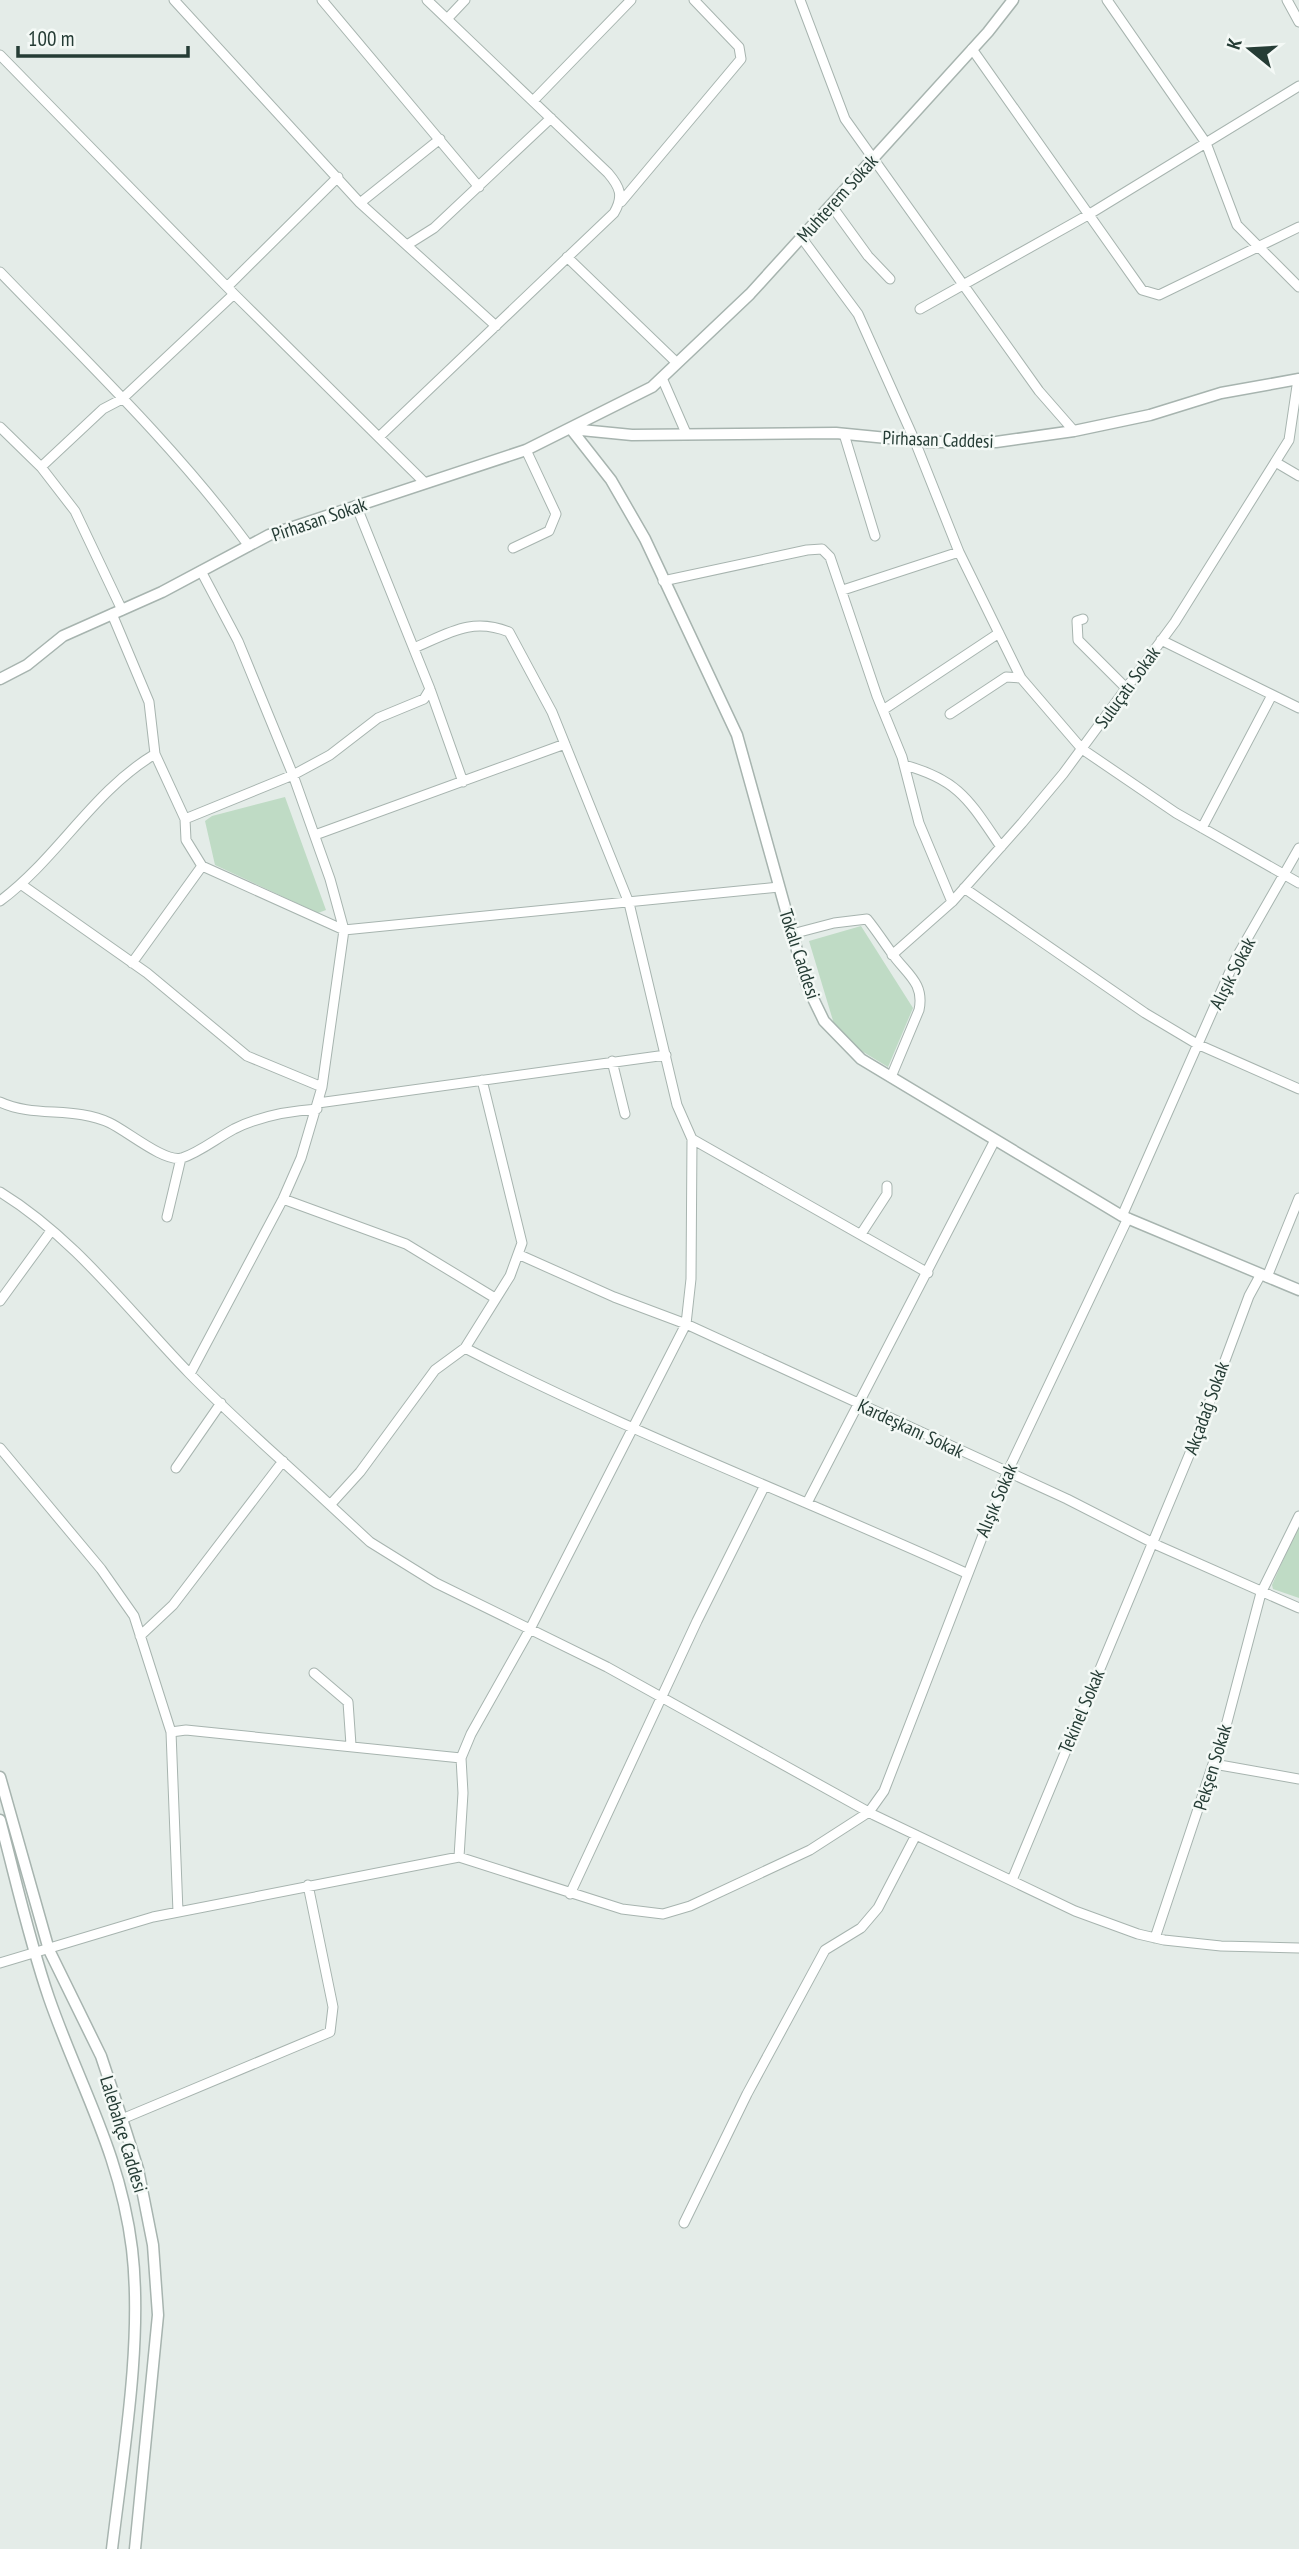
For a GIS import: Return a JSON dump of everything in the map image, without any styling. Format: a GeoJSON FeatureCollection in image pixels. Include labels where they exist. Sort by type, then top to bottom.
{"type":"FeatureCollection","features":[{"type":"Feature","properties":{"kind":"street"},"geometry":{"type":"LineString","coordinates":[[174,0],[360,202],[496,326]]}},
{"type":"Feature","properties":{"kind":"street"},"geometry":{"type":"LineString","coordinates":[[322,0],[480,187]]}},
{"type":"Feature","properties":{"kind":"street"},"geometry":{"type":"LineString","coordinates":[[427,0],[619,186],[621,202]]}},
{"type":"Feature","properties":{"kind":"street"},"geometry":{"type":"LineString","coordinates":[[447,19],[465,0]]}},
{"type":"Feature","properties":{"kind":"street"},"geometry":{"type":"LineString","coordinates":[[533,101],[631,0]]}},
{"type":"Feature","properties":{"kind":"street"},"geometry":{"type":"LineString","coordinates":[[379,437],[614,213],[741,59],[739,47],[694,0]]}},
{"type":"Feature","properties":{"kind":"street"},"geometry":{"type":"LineString","coordinates":[[800,0],[845,120],[875,157],[966,284],[1039,391],[1074,431]]}},
{"type":"Feature","properties":{"kind":"street","name":"Muhterem Sokak"},"geometry":{"type":"LineString","coordinates":[[652,387],[750,294],[972,49],[1013,0]]}},
{"type":"Feature","properties":{"kind":"street"},"geometry":{"type":"LineString","coordinates":[[1107,0],[1206,143],[1237,225],[1255,247],[1299,287]]}},
{"type":"Feature","properties":{"kind":"street"},"geometry":{"type":"LineString","coordinates":[[1287,0],[1299,22]]}},
{"type":"Feature","properties":{"kind":"street"},"geometry":{"type":"LineString","coordinates":[[972,49],[1142,290],[1158,295],[1299,227]]}},
{"type":"Feature","properties":{"kind":"street"},"geometry":{"type":"LineString","coordinates":[[0,55],[231,291],[425,483]]}},
{"type":"Feature","properties":{"kind":"street"},"geometry":{"type":"LineString","coordinates":[[920,309],[1088,215],[1299,86]]}},
{"type":"Feature","properties":{"kind":"street"},"geometry":{"type":"LineString","coordinates":[[407,245],[434,228],[551,118]]}},
{"type":"Feature","properties":{"kind":"street"},"geometry":{"type":"LineString","coordinates":[[360,202],[440,139]]}},
{"type":"Feature","properties":{"kind":"street"},"geometry":{"type":"LineString","coordinates":[[41,467],[103,409],[122,399],[231,291],[338,177]]}},
{"type":"Feature","properties":{"kind":"street"},"geometry":{"type":"LineString","coordinates":[[831,205],[867,256],[890,279]]}},
{"type":"Feature","properties":{"kind":"street"},"geometry":{"type":"LineString","coordinates":[[801,237],[858,314],[914,439],[959,552],[1021,678],[1082,749],[1202,828],[1299,883]]}},
{"type":"Feature","properties":{"kind":"street"},"geometry":{"type":"LineString","coordinates":[[567,257],[677,363]]}},
{"type":"Feature","properties":{"kind":"street"},"geometry":{"type":"LineString","coordinates":[[0,272],[122,399],[223,510],[249,545]]}},
{"type":"Feature","properties":{"kind":"street"},"geometry":{"type":"LineString","coordinates":[[662,378],[685,433]]}},
{"type":"Feature","properties":{"kind":"street","name":"Pirhasan Caddesi"},"geometry":{"type":"LineString","coordinates":[[571,429],[632,435],[844,434],[928,442],[996,442],[1074,431],[1150,415],[1221,393],[1299,379]]}},
{"type":"Feature","properties":{"kind":"street","name":"Suluçatı Sokak"},"geometry":{"type":"LineString","coordinates":[[892,955],[951,902],[1001,847],[1082,749],[1161,640],[1277,463],[1289,440],[1299,379]]}},
{"type":"Feature","properties":{"kind":"street","name":"Pirhasan Sokak"},"geometry":{"type":"LineString","coordinates":[[0,679],[26,665],[62,636],[117,612],[269,535],[526,450],[652,387]]}},
{"type":"Feature","properties":{"kind":"street"},"geometry":{"type":"LineString","coordinates":[[0,427],[41,467],[75,511],[117,612],[149,702],[155,754],[185,819],[186,840],[202,866],[344,930],[779,887]]}},
{"type":"Feature","properties":{"kind":"street","name":"Tokalı Caddesi"},"geometry":{"type":"LineString","coordinates":[[571,429],[611,480],[645,539],[737,735],[807,986],[824,1021],[861,1059],[1125,1217],[1299,1290]]}},
{"type":"Feature","properties":{"kind":"street"},"geometry":{"type":"LineString","coordinates":[[844,434],[875,536]]}},
{"type":"Feature","properties":{"kind":"street"},"geometry":{"type":"LineString","coordinates":[[513,548],[549,531],[556,514],[526,450]]}},
{"type":"Feature","properties":{"kind":"street"},"geometry":{"type":"LineString","coordinates":[[1277,463],[1299,476]]}},
{"type":"Feature","properties":{"kind":"street"},"geometry":{"type":"LineString","coordinates":[[356,505],[430,689],[463,782]]}},
{"type":"Feature","properties":{"kind":"street"},"geometry":{"type":"LineString","coordinates":[[663,581],[745,561],[822,549],[830,556],[904,765],[919,823],[951,902]]}},
{"type":"Feature","properties":{"kind":"street"},"geometry":{"type":"LineString","coordinates":[[843,590],[959,552]]}},
{"type":"Feature","properties":{"kind":"street"},"geometry":{"type":"LineString","coordinates":[[190,1374],[283,1199],[317,1106],[323,1087],[344,930],[315,835],[293,775],[238,642],[201,571]]}},
{"type":"Feature","properties":{"kind":"street"},"geometry":{"type":"LineString","coordinates":[[1083,619],[1077,621],[1078,640],[1126,688]]}},
{"type":"Feature","properties":{"kind":"street"},"geometry":{"type":"LineString","coordinates":[[414,648],[464,627],[489,624],[509,632],[552,712],[629,903],[677,1105],[692,1139],[691,1279],[686,1324],[529,1631],[471,1734],[461,1758],[463,1793],[459,1857]]}},
{"type":"Feature","properties":{"kind":"street"},"geometry":{"type":"LineString","coordinates":[[883,710],[999,633]]}},
{"type":"Feature","properties":{"kind":"street"},"geometry":{"type":"LineString","coordinates":[[1161,640],[1299,708]]}},
{"type":"Feature","properties":{"kind":"street"},"geometry":{"type":"LineString","coordinates":[[950,715],[1006,677],[1021,678]]}},
{"type":"Feature","properties":{"kind":"street"},"geometry":{"type":"LineString","coordinates":[[185,819],[293,775],[330,755],[379,718],[424,699],[430,689]]}},
{"type":"Feature","properties":{"kind":"street"},"geometry":{"type":"LineString","coordinates":[[1202,828],[1272,695]]}},
{"type":"Feature","properties":{"kind":"street"},"geometry":{"type":"LineString","coordinates":[[315,835],[565,744]]}},
{"type":"Feature","properties":{"kind":"street"},"geometry":{"type":"LineString","coordinates":[[0,901],[22,885],[43,859],[138,764],[155,754]]}},
{"type":"Feature","properties":{"kind":"street"},"geometry":{"type":"LineString","coordinates":[[904,765],[951,782],[969,800],[1001,847]]}},
{"type":"Feature","properties":{"kind":"street","name":"Alışık Sokak"},"geometry":{"type":"LineString","coordinates":[[869,1812],[884,1791],[966,1573],[1007,1473],[1125,1217],[1198,1044],[1236,960],[1299,848]]}},
{"type":"Feature","properties":{"kind":"street"},"geometry":{"type":"LineString","coordinates":[[132,963],[202,866]]}},
{"type":"Feature","properties":{"kind":"street"},"geometry":{"type":"LineString","coordinates":[[22,885],[132,963],[247,1056],[323,1087]]}},
{"type":"Feature","properties":{"kind":"street"},"geometry":{"type":"LineString","coordinates":[[964,888],[1144,1013],[1198,1044],[1299,1089]]}},
{"type":"Feature","properties":{"kind":"street"},"geometry":{"type":"LineString","coordinates":[[792,934],[834,923],[867,919],[892,955],[914,979],[921,999],[904,1052],[891,1077]]}},
{"type":"Feature","properties":{"kind":"street"},"geometry":{"type":"LineString","coordinates":[[0,1102],[30,1109],[78,1112],[110,1123],[164,1155],[181,1158],[261,1118],[286,1111],[666,1055]]}},
{"type":"Feature","properties":{"kind":"street"},"geometry":{"type":"LineString","coordinates":[[612,1061],[625,1114]]}},
{"type":"Feature","properties":{"kind":"street"},"geometry":{"type":"LineString","coordinates":[[330,1505],[360,1472],[435,1370],[465,1348],[520,1255],[522,1243],[482,1080]]}},
{"type":"Feature","properties":{"kind":"street"},"geometry":{"type":"LineString","coordinates":[[692,1139],[928,1273]]}},
{"type":"Feature","properties":{"kind":"street"},"geometry":{"type":"LineString","coordinates":[[807,1503],[995,1140]]}},
{"type":"Feature","properties":{"kind":"street"},"geometry":{"type":"LineString","coordinates":[[167,1217],[181,1158]]}},
{"type":"Feature","properties":{"kind":"street"},"geometry":{"type":"LineString","coordinates":[[861,1234],[887,1194],[887,1186]]}},
{"type":"Feature","properties":{"kind":"street"},"geometry":{"type":"LineString","coordinates":[[0,1192],[25,1208],[96,1271],[221,1404],[370,1542],[396,1560],[529,1631],[662,1696],[869,1812],[1075,1911],[1155,1938],[1221,1946],[1299,1948]]}},
{"type":"Feature","properties":{"kind":"street","name":"Akçadağ Sokak"},"geometry":{"type":"LineString","coordinates":[[1153,1543],[1195,1441],[1231,1337],[1264,1275],[1299,1198]]}},
{"type":"Feature","properties":{"kind":"street"},"geometry":{"type":"LineString","coordinates":[[283,1199],[406,1244],[495,1298]]}},
{"type":"Feature","properties":{"kind":"street"},"geometry":{"type":"LineString","coordinates":[[0,1301],[51,1231]]}},
{"type":"Feature","properties":{"kind":"street","name":"Kardeşkanı Sokak"},"geometry":{"type":"LineString","coordinates":[[520,1255],[614,1297],[686,1324],[1067,1499],[1153,1543],[1299,1608]]}},
{"type":"Feature","properties":{"kind":"street"},"geometry":{"type":"LineString","coordinates":[[465,1348],[764,1487],[807,1503],[966,1573]]}},
{"type":"Feature","properties":{"kind":"street"},"geometry":{"type":"LineString","coordinates":[[176,1468],[221,1404]]}},
{"type":"Feature","properties":{"kind":"street"},"geometry":{"type":"LineString","coordinates":[[0,1448],[101,1569],[134,1616],[171,1732],[178,1912]]}},
{"type":"Feature","properties":{"kind":"street"},"geometry":{"type":"LineString","coordinates":[[141,1636],[173,1605],[283,1461]]}},
{"type":"Feature","properties":{"kind":"street"},"geometry":{"type":"LineString","coordinates":[[570,1894],[662,1696],[764,1487]]}},
{"type":"Feature","properties":{"kind":"street","name":"Pekşen Sokak"},"geometry":{"type":"LineString","coordinates":[[1155,1938],[1214,1764],[1261,1593],[1299,1516]]}},
{"type":"Feature","properties":{"kind":"street","name":"Tekinel Sokak"},"geometry":{"type":"LineString","coordinates":[[1012,1880],[1153,1543]]}},
{"type":"Feature","properties":{"kind":"street"},"geometry":{"type":"LineString","coordinates":[[314,1673],[348,1702],[351,1745]]}},
{"type":"Feature","properties":{"kind":"street"},"geometry":{"type":"LineString","coordinates":[[171,1732],[186,1730],[461,1758]]}},
{"type":"Feature","properties":{"kind":"street"},"geometry":{"type":"LineString","coordinates":[[1214,1764],[1299,1779]]}},
{"type":"Feature","properties":{"kind":"street","name":"Lalebahçe Caddesi"},"geometry":{"type":"LineString","coordinates":[[0,1777],[49,1950],[101,2056],[122,2119],[138,2169],[153,2245],[158,2315],[135,2549]]}},
{"type":"Feature","properties":{"kind":"street"},"geometry":{"type":"LineString","coordinates":[[0,1963],[153,1917],[459,1857],[622,1909],[663,1914],[690,1906],[810,1850],[869,1812]]}},
{"type":"Feature","properties":{"kind":"street","name":"Lalebahçe Caddesi"},"geometry":{"type":"LineString","coordinates":[[0,1820],[50,2001],[120,2181],[132,2249],[135,2288],[129,2403],[112,2549]]}},
{"type":"Feature","properties":{"kind":"street"},"geometry":{"type":"LineString","coordinates":[[684,2223],[747,2094],[825,1950],[861,1928],[878,1908],[916,1835]]}},
{"type":"Feature","properties":{"kind":"street"},"geometry":{"type":"LineString","coordinates":[[122,2119],[330,2032],[333,2007],[308,1885]]}},
{"type":"Feature","properties":{"kind":"green space"},"geometry":{"type":"Polygon","coordinates":[[[285,797],[326,910],[318,913],[215,865],[205,821],[212,816],[285,797]]]}},
{"type":"Feature","properties":{"kind":"green space"},"geometry":{"type":"Polygon","coordinates":[[[861,926],[913,1008],[888,1067],[860,1050],[834,1024],[809,941],[861,926]]]}},
{"type":"Feature","properties":{"kind":"green space"},"geometry":{"type":"Polygon","coordinates":[[[1299,1524],[1299,1598],[1273,1589],[1272,1585],[1299,1524]]]}}]}
